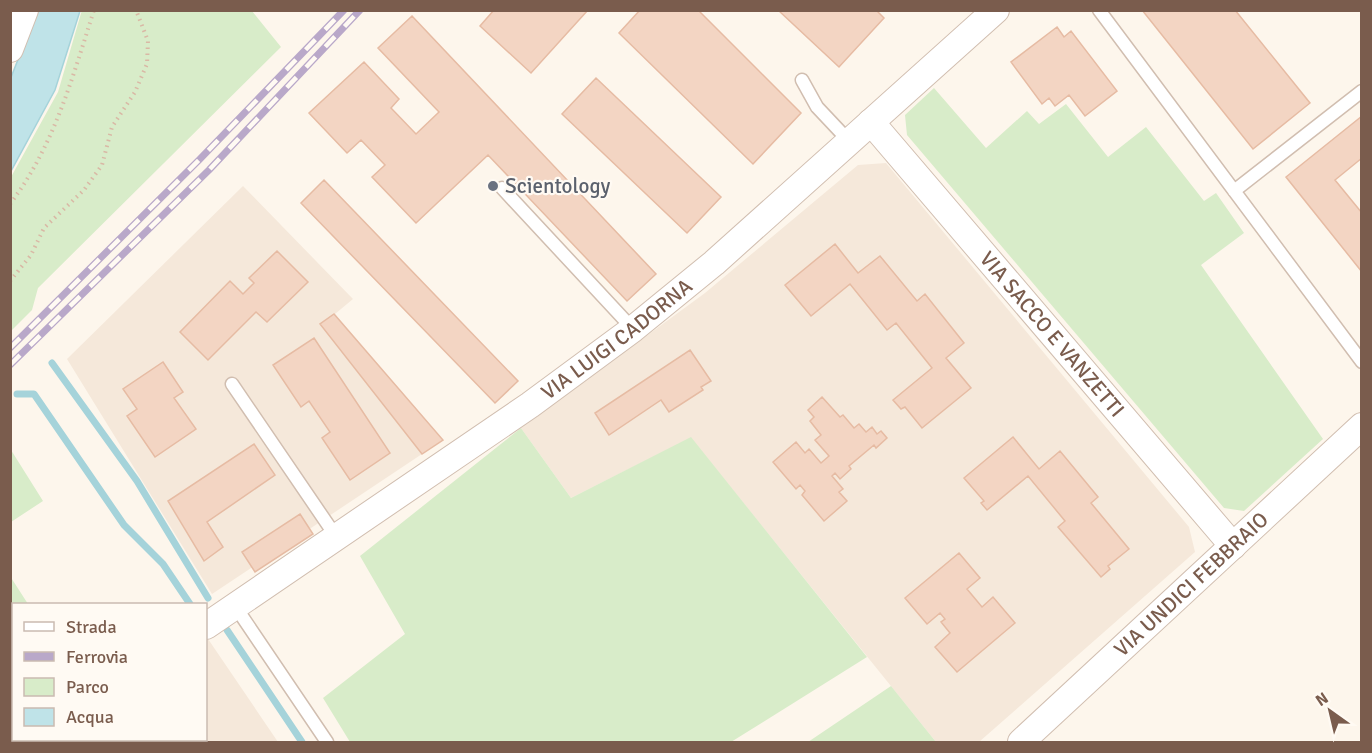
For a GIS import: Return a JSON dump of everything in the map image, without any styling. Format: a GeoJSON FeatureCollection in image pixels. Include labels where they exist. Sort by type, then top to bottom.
{"type":"FeatureCollection","features":[{"type":"Feature","properties":{"kind":"street"},"geometry":{"type":"LineString","coordinates":[[10,49],[25,10]]}},
{"type":"Feature","properties":{"kind":"street","name":"VIA LUIGI CADORNA"},"geometry":{"type":"LineString","coordinates":[[207,625],[530,405],[633,328],[705,271],[996,10]]}},
{"type":"Feature","properties":{"kind":"street","name":"VIA SACCO E VANZETTI"},"geometry":{"type":"LineString","coordinates":[[871,122],[1233,546]]}},
{"type":"Feature","properties":{"kind":"street","name":"VIA UNDICI FEBBRAIO"},"geometry":{"type":"LineString","coordinates":[[1021,742],[1362,426]]}},
{"type":"Feature","properties":{"kind":"lane"},"geometry":{"type":"LineString","coordinates":[[1099,10],[1362,362]]}},
{"type":"Feature","properties":{"kind":"lane"},"geometry":{"type":"LineString","coordinates":[[802,80],[817,108],[849,141]]}},
{"type":"Feature","properties":{"kind":"lane"},"geometry":{"type":"LineString","coordinates":[[1234,192],[1362,91]]}},
{"type":"Feature","properties":{"kind":"lane"},"geometry":{"type":"LineString","coordinates":[[502,188],[633,328]]}},
{"type":"Feature","properties":{"kind":"lane"},"geometry":{"type":"LineString","coordinates":[[232,384],[337,538]]}},
{"type":"Feature","properties":{"kind":"lane"},"geometry":{"type":"LineString","coordinates":[[235,606],[327,742]]}},
{"type":"Feature","properties":{"kind":"path"},"geometry":{"type":"LineString","coordinates":[[10,204],[34,171],[58,122],[94,10]]}},
{"type":"Feature","properties":{"kind":"path"},"geometry":{"type":"LineString","coordinates":[[10,281],[31,255],[44,228],[84,190],[102,165],[111,128],[135,92],[147,64],[148,40],[136,10]]}},
{"type":"Feature","properties":{"kind":"shaded area"},"geometry":{"type":"Polygon","coordinates":[[[886,163],[1189,527],[1195,552],[979,742],[936,742],[691,438],[571,498],[521,428],[705,293],[858,165],[886,163]]]}},
{"type":"Feature","properties":{"kind":"shaded area"},"geometry":{"type":"Polygon","coordinates":[[[243,186],[353,299],[335,314],[443,440],[212,594],[67,359],[243,186]]]}},
{"type":"Feature","properties":{"kind":"shaded area"},"geometry":{"type":"Polygon","coordinates":[[[207,637],[278,742],[24,742],[207,741],[207,637]]]}},
{"type":"Feature","properties":{"kind":"green space"},"geometry":{"type":"Polygon","coordinates":[[[82,10],[252,11],[281,47],[38,288],[32,310],[11,331],[11,177],[58,92],[82,10]]]}},
{"type":"Feature","properties":{"kind":"green space"},"geometry":{"type":"Polygon","coordinates":[[[934,88],[986,148],[1027,111],[1039,124],[1066,104],[1108,157],[1146,127],[1204,201],[1216,193],[1244,233],[1201,265],[1323,439],[1244,511],[1224,508],[907,135],[905,115],[934,88]]]}},
{"type":"Feature","properties":{"kind":"green space"},"geometry":{"type":"Polygon","coordinates":[[[521,428],[571,498],[691,437],[867,657],[731,742],[350,742],[323,698],[405,634],[360,556],[521,428]]]}},
{"type":"Feature","properties":{"kind":"green space"},"geometry":{"type":"Polygon","coordinates":[[[11,450],[43,501],[10,522],[11,450]]]}},
{"type":"Feature","properties":{"kind":"green space"},"geometry":{"type":"Polygon","coordinates":[[[10,576],[27,603],[12,603],[11,708],[10,576]]]}},
{"type":"Feature","properties":{"kind":"green space"},"geometry":{"type":"Polygon","coordinates":[[[891,686],[936,742],[808,742],[891,686]]]}},
{"type":"Feature","properties":{"kind":"water"},"geometry":{"type":"Polygon","coordinates":[[[37,11],[80,11],[55,90],[11,171],[10,80],[37,11]]]}},
{"type":"Feature","properties":{"kind":"building"},"geometry":{"type":"Polygon","coordinates":[[[494,10],[588,10],[531,73],[480,26],[494,10]]]}},
{"type":"Feature","properties":{"kind":"building"},"geometry":{"type":"Polygon","coordinates":[[[640,10],[698,10],[801,113],[753,164],[619,33],[640,10]]]}},
{"type":"Feature","properties":{"kind":"building"},"geometry":{"type":"Polygon","coordinates":[[[778,10],[876,10],[884,18],[839,67],[778,10]]]}},
{"type":"Feature","properties":{"kind":"building"},"geometry":{"type":"Polygon","coordinates":[[[1142,10],[1235,10],[1310,103],[1253,149],[1142,10]]]}},
{"type":"Feature","properties":{"kind":"building"},"geometry":{"type":"Polygon","coordinates":[[[412,16],[656,274],[627,301],[488,155],[416,223],[372,177],[385,165],[361,140],[347,153],[309,113],[364,62],[399,99],[391,108],[416,134],[439,112],[378,48],[412,16]]]}},
{"type":"Feature","properties":{"kind":"building"},"geometry":{"type":"Polygon","coordinates":[[[1057,27],[1064,37],[1071,31],[1117,91],[1085,116],[1069,95],[1055,106],[1049,98],[1042,104],[1011,62],[1057,27]]]}},
{"type":"Feature","properties":{"kind":"building"},"geometry":{"type":"Polygon","coordinates":[[[596,78],[721,197],[687,233],[562,114],[596,78]]]}},
{"type":"Feature","properties":{"kind":"building"},"geometry":{"type":"Polygon","coordinates":[[[1362,116],[1362,158],[1335,180],[1362,213],[1362,272],[1286,177],[1362,116]]]}},
{"type":"Feature","properties":{"kind":"building"},"geometry":{"type":"Polygon","coordinates":[[[324,180],[518,381],[495,403],[301,203],[324,180]]]}},
{"type":"Feature","properties":{"kind":"building"},"geometry":{"type":"Polygon","coordinates":[[[835,244],[858,273],[880,256],[917,301],[925,294],[964,343],[946,358],[971,388],[922,428],[905,407],[901,409],[893,400],[932,368],[896,323],[887,330],[850,284],[811,316],[785,285],[835,244]]]}},
{"type":"Feature","properties":{"kind":"building"},"geometry":{"type":"Polygon","coordinates":[[[277,251],[308,282],[267,322],[256,312],[208,360],[180,332],[230,281],[243,294],[254,283],[249,278],[277,251]]]}},
{"type":"Feature","properties":{"kind":"building"},"geometry":{"type":"Polygon","coordinates":[[[334,314],[443,440],[422,454],[320,324],[334,314]]]}},
{"type":"Feature","properties":{"kind":"building"},"geometry":{"type":"Polygon","coordinates":[[[314,338],[390,453],[350,480],[322,438],[330,432],[309,401],[301,407],[273,365],[314,338]]]}},
{"type":"Feature","properties":{"kind":"building"},"geometry":{"type":"Polygon","coordinates":[[[690,350],[711,381],[701,387],[703,390],[669,412],[661,400],[609,435],[595,413],[690,350]]]}},
{"type":"Feature","properties":{"kind":"building"},"geometry":{"type":"Polygon","coordinates":[[[163,362],[183,392],[174,398],[196,429],[155,457],[127,416],[137,409],[123,389],[163,362]]]}},
{"type":"Feature","properties":{"kind":"building"},"geometry":{"type":"Polygon","coordinates":[[[822,397],[840,417],[843,415],[854,428],[859,424],[866,432],[872,427],[877,434],[881,431],[887,438],[876,448],[874,445],[849,466],[851,469],[840,479],[835,473],[832,476],[843,489],[839,492],[847,501],[824,521],[802,495],[805,491],[800,485],[796,489],[773,462],[796,442],[805,453],[809,449],[821,463],[829,456],[815,440],[821,435],[810,421],[814,417],[808,410],[822,397]]]}},
{"type":"Feature","properties":{"kind":"building"},"geometry":{"type":"Polygon","coordinates":[[[1013,437],[1039,469],[1060,451],[1098,497],[1091,503],[1129,549],[1108,566],[1110,569],[1101,577],[1058,527],[1065,521],[1028,476],[987,510],[981,503],[984,501],[964,478],[1013,437]]]}},
{"type":"Feature","properties":{"kind":"building"},"geometry":{"type":"Polygon","coordinates":[[[254,444],[275,475],[207,522],[223,547],[204,561],[168,501],[254,444]]]}},
{"type":"Feature","properties":{"kind":"building"},"geometry":{"type":"Polygon","coordinates":[[[300,514],[313,534],[255,572],[242,552],[300,514]]]}},
{"type":"Feature","properties":{"kind":"building"},"geometry":{"type":"Polygon","coordinates":[[[959,553],[980,578],[967,589],[982,607],[993,597],[1015,623],[957,672],[935,647],[950,633],[941,622],[945,619],[940,613],[927,624],[905,598],[959,553]]]}},
{"type":"Feature","properties":{"kind":"building"},"geometry":{"type":"Polygon","coordinates":[[[157,741],[205,742],[158,742],[157,741]]]}},
{"type":"Feature","properties":{"kind":"waterway"},"geometry":{"type":"LineString","coordinates":[[52,363],[137,481],[208,598]]}},
{"type":"Feature","properties":{"kind":"waterway"},"geometry":{"type":"LineString","coordinates":[[17,394],[34,394],[124,525],[163,564],[189,603]]}},
{"type":"Feature","properties":{"kind":"waterway"},"geometry":{"type":"LineString","coordinates":[[227,630],[302,742]]}},
{"type":"Feature","properties":{"kind":"railway"},"geometry":{"type":"LineString","coordinates":[[10,348],[199,160],[344,10]]}},
{"type":"Feature","properties":{"kind":"railway"},"geometry":{"type":"LineString","coordinates":[[10,365],[209,170],[360,10]]}},
{"type":"Feature","properties":{"kind":"place","name":"Scientology"},"geometry":{"type":"Point","coordinates":[493,186]}}]}
